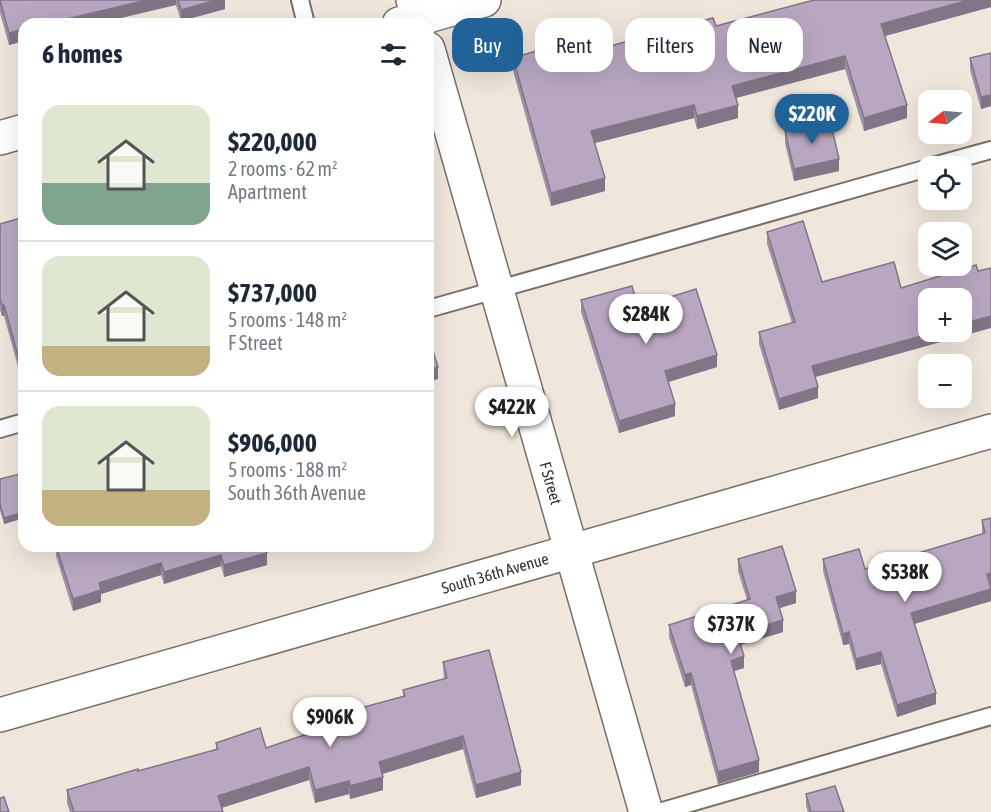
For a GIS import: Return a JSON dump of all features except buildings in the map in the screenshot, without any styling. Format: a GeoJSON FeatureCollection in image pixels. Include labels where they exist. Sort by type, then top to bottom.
{"type":"FeatureCollection","features":[{"type":"Feature","properties":{"kind":"street"},"geometry":{"type":"LineString","coordinates":[[413,17],[483,0]]}},
{"type":"Feature","properties":{"kind":"street","name":"F Street"},"geometry":{"type":"LineString","coordinates":[[434,71],[646,812]]}},
{"type":"Feature","properties":{"kind":"street"},"geometry":{"type":"LineString","coordinates":[[0,138],[18,133]]}},
{"type":"Feature","properties":{"kind":"street","name":"South 36th Avenue"},"geometry":{"type":"LineString","coordinates":[[0,715],[991,431]]}},
{"type":"Feature","properties":{"kind":"lane"},"geometry":{"type":"LineString","coordinates":[[300,0],[304,18]]}},
{"type":"Feature","properties":{"kind":"lane"},"geometry":{"type":"LineString","coordinates":[[969,156],[991,150]]}},
{"type":"Feature","properties":{"kind":"lane"},"geometry":{"type":"LineString","coordinates":[[434,307],[918,171]]}},
{"type":"Feature","properties":{"kind":"lane"},"geometry":{"type":"LineString","coordinates":[[0,429],[18,424]]}},
{"type":"Feature","properties":{"kind":"lane"},"geometry":{"type":"LineString","coordinates":[[659,812],[991,716]]}}]}
